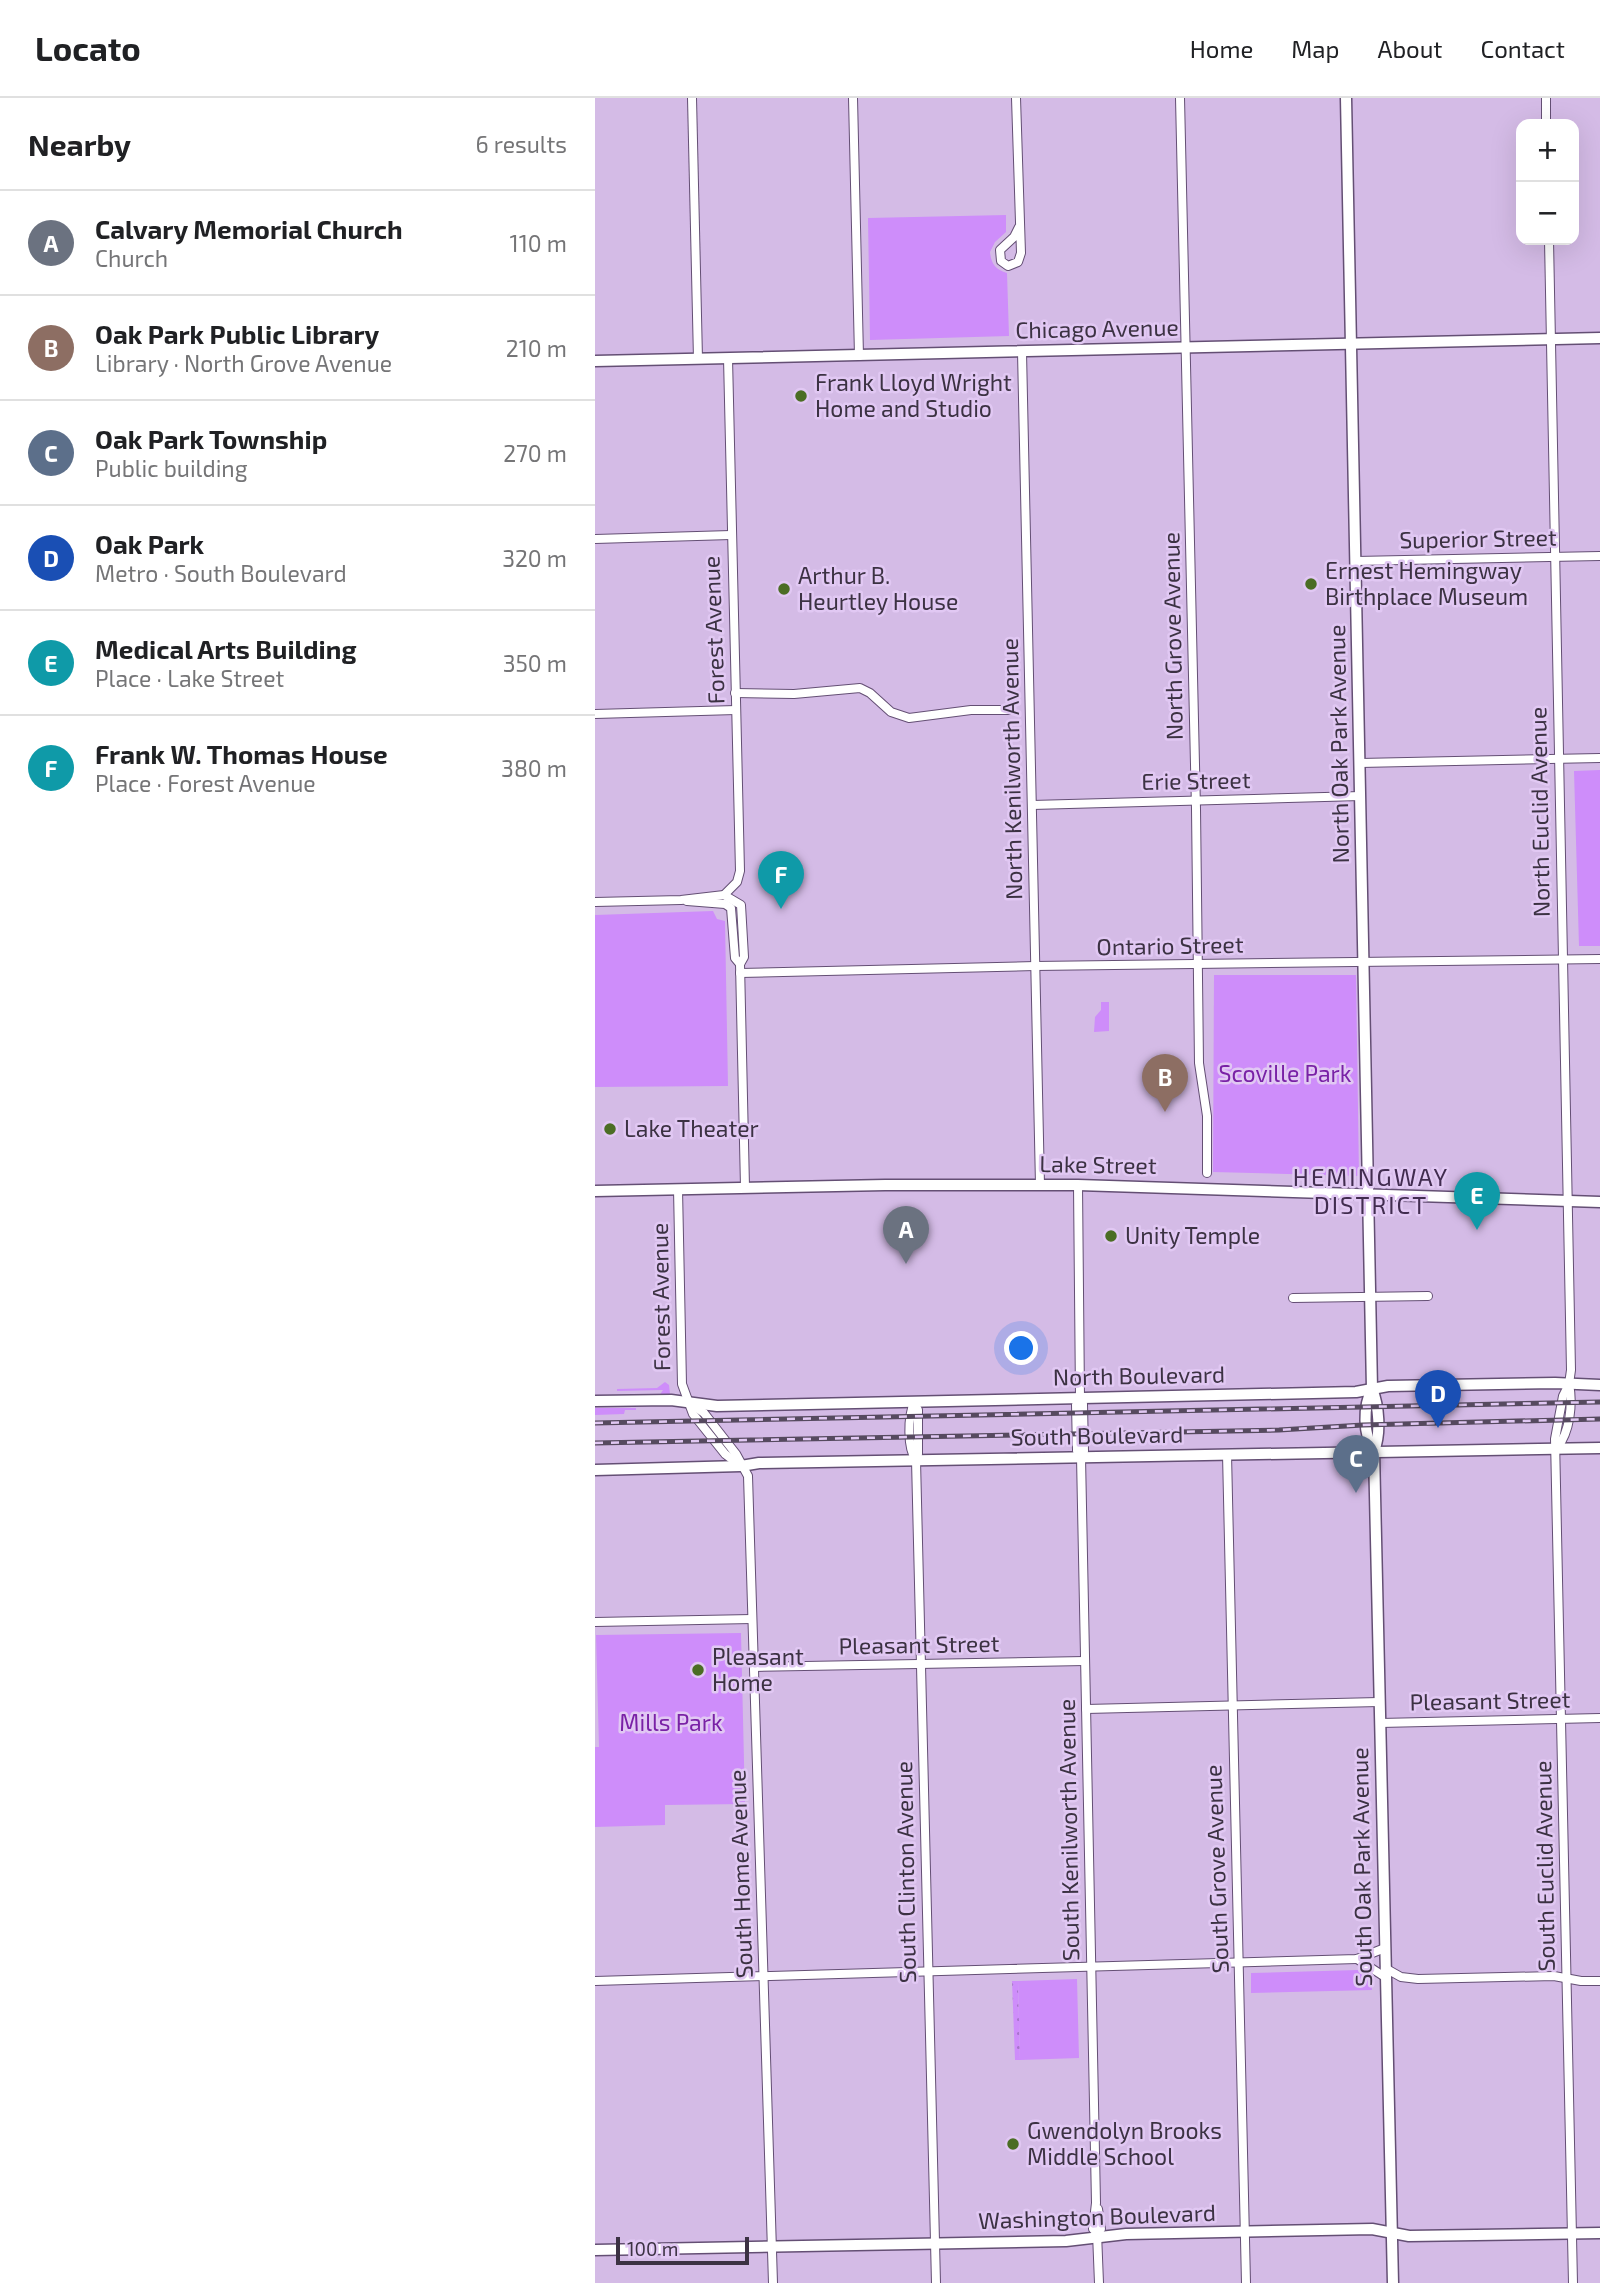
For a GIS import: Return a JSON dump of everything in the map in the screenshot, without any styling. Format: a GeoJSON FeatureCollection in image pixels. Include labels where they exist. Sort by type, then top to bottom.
{"type":"FeatureCollection","features":[{"type":"Feature","properties":{"kind":"street"},"geometry":{"type":"LineString","coordinates":[[692,98],[698,359]]}},
{"type":"Feature","properties":{"kind":"street"},"geometry":{"type":"LineString","coordinates":[[853,98],[859,356]]}},
{"type":"Feature","properties":{"kind":"street"},"geometry":{"type":"LineString","coordinates":[[1016,98],[1019,227]]}},
{"type":"Feature","properties":{"kind":"street","name":"North Grove Avenue"},"geometry":{"type":"LineString","coordinates":[[1181,98],[1199,1063],[1207,1116],[1207,1173]]}},
{"type":"Feature","properties":{"kind":"street","name":"North Oak Park Avenue"},"geometry":{"type":"LineString","coordinates":[[1346,98],[1373,1389],[1377,1400],[1378,1441],[1374,1451]]}},
{"type":"Feature","properties":{"kind":"street"},"geometry":{"type":"LineString","coordinates":[[1546,98],[1546,119]]}},
{"type":"Feature","properties":{"kind":"street","name":"North Euclid Avenue"},"geometry":{"type":"LineString","coordinates":[[1549,245],[1571,1370],[1569,1384],[1572,1396],[1565,1438],[1557,1448]]}},
{"type":"Feature","properties":{"kind":"street","name":"Chicago Avenue"},"geometry":{"type":"LineString","coordinates":[[595,361],[1600,338]]}},
{"type":"Feature","properties":{"kind":"street","name":"North Kenilworth Avenue"},"geometry":{"type":"LineString","coordinates":[[1022,352],[1040,1185]]}},
{"type":"Feature","properties":{"kind":"street","name":"Forest Avenue"},"geometry":{"type":"LineString","coordinates":[[719,898],[734,886],[740,877],[728,358]]}},
{"type":"Feature","properties":{"kind":"street"},"geometry":{"type":"LineString","coordinates":[[595,538],[731,535]]}},
{"type":"Feature","properties":{"kind":"street","name":"Superior Street"},"geometry":{"type":"LineString","coordinates":[[1356,561],[1600,556]]}},
{"type":"Feature","properties":{"kind":"street"},"geometry":{"type":"LineString","coordinates":[[735,693],[794,694],[860,688],[870,693],[891,712],[909,718],[971,710],[1010,710]]}},
{"type":"Feature","properties":{"kind":"street"},"geometry":{"type":"LineString","coordinates":[[595,714],[736,710]]}},
{"type":"Feature","properties":{"kind":"street"},"geometry":{"type":"LineString","coordinates":[[1360,763],[1600,758]]}},
{"type":"Feature","properties":{"kind":"street","name":"Erie Street"},"geometry":{"type":"LineString","coordinates":[[1031,805],[1361,796]]}},
{"type":"Feature","properties":{"kind":"street"},"geometry":{"type":"LineString","coordinates":[[595,902],[719,898],[741,905],[735,958],[740,969],[745,1187]]}},
{"type":"Feature","properties":{"kind":"street","name":"Ontario Street"},"geometry":{"type":"LineString","coordinates":[[740,969],[1600,959]]}},
{"type":"Feature","properties":{"kind":"street"},"geometry":{"type":"LineString","coordinates":[[1077,1185],[1080,1398],[1083,1404],[1084,1451],[1081,1457]]}},
{"type":"Feature","properties":{"kind":"street","name":"Lake Street"},"geometry":{"type":"LineString","coordinates":[[595,1191],[745,1187],[1077,1185],[1600,1202]]}},
{"type":"Feature","properties":{"kind":"street","name":"Forest Avenue"},"geometry":{"type":"LineString","coordinates":[[678,1189],[682,1384],[690,1403]]}},
{"type":"Feature","properties":{"kind":"street"},"geometry":{"type":"LineString","coordinates":[[1293,1298],[1428,1296]]}},
{"type":"Feature","properties":{"kind":"street","name":"North Boulevard"},"geometry":{"type":"LineString","coordinates":[[595,1401],[671,1400],[712,1406],[914,1403],[1356,1392],[1388,1387],[1600,1385]]}},
{"type":"Feature","properties":{"kind":"street","name":"South Home Avenue"},"geometry":{"type":"LineString","coordinates":[[690,1403],[706,1416],[736,1454],[748,1476],[773,2283]]}},
{"type":"Feature","properties":{"kind":"street","name":"South Clinton Avenue"},"geometry":{"type":"LineString","coordinates":[[914,1403],[911,1411],[911,1454],[916,1460],[936,2283]]}},
{"type":"Feature","properties":{"kind":"street","name":"South Euclid Avenue"},"geometry":{"type":"LineString","coordinates":[[1557,1448],[1573,2283]]}},
{"type":"Feature","properties":{"kind":"street","name":"South Boulevard"},"geometry":{"type":"LineString","coordinates":[[595,1470],[741,1466],[759,1463],[1600,1448]]}},
{"type":"Feature","properties":{"kind":"street","name":"South Oak Park Avenue"},"geometry":{"type":"LineString","coordinates":[[1374,1451],[1393,2283]]}},
{"type":"Feature","properties":{"kind":"street","name":"South Grove Avenue"},"geometry":{"type":"LineString","coordinates":[[1227,1454],[1246,2283]]}},
{"type":"Feature","properties":{"kind":"street","name":"South Kenilworth Avenue"},"geometry":{"type":"LineString","coordinates":[[1081,1457],[1096,2203],[1101,2229],[1097,2236],[1099,2283]]}},
{"type":"Feature","properties":{"kind":"street"},"geometry":{"type":"LineString","coordinates":[[595,1622],[753,1619]]}},
{"type":"Feature","properties":{"kind":"street","name":"Pleasant Street"},"geometry":{"type":"LineString","coordinates":[[754,1667],[1085,1661]]}},
{"type":"Feature","properties":{"kind":"street","name":"Pleasant Street"},"geometry":{"type":"LineString","coordinates":[[1086,1709],[1379,1702]]}},
{"type":"Feature","properties":{"kind":"street","name":"Pleasant Street"},"geometry":{"type":"LineString","coordinates":[[1380,1723],[1600,1718]]}},
{"type":"Feature","properties":{"kind":"street"},"geometry":{"type":"LineString","coordinates":[[595,1980],[1357,1959],[1385,1948]]}},
{"type":"Feature","properties":{"kind":"street"},"geometry":{"type":"LineString","coordinates":[[1357,1959],[1385,1977],[1418,1979],[1554,1976],[1600,1981]]}},
{"type":"Feature","properties":{"kind":"street"},"geometry":{"type":"LineString","coordinates":[[1385,1977],[1418,1979]]}},
{"type":"Feature","properties":{"kind":"street","name":"Washington Boulevard"},"geometry":{"type":"LineString","coordinates":[[595,2250],[936,2244],[1126,2234],[1372,2229],[1409,2235],[1600,2233]]}},
{"type":"Feature","properties":{"kind":"green space"},"geometry":{"type":"Polygon","coordinates":[[[1006,215],[1006,232],[995,242],[990,252],[995,266],[1007,273],[1009,336],[870,340],[868,218],[1006,215]]]}},
{"type":"Feature","properties":{"kind":"green space"},"geometry":{"type":"Polygon","coordinates":[[[1600,770],[1600,946],[1579,946],[1574,771],[1600,770]]]}},
{"type":"Feature","properties":{"kind":"green space"},"geometry":{"type":"Polygon","coordinates":[[[713,911],[717,919],[725,921],[728,1086],[595,1087],[595,915],[713,911]]]}},
{"type":"Feature","properties":{"kind":"green space","name":"Scoville Park"},"geometry":{"type":"Polygon","coordinates":[[[1214,975],[1356,975],[1359,1176],[1213,1172],[1214,975]]]}},
{"type":"Feature","properties":{"kind":"green space"},"geometry":{"type":"Polygon","coordinates":[[[1101,1002],[1109,1002],[1109,1031],[1094,1032],[1095,1017],[1101,1010],[1101,1002]]]}},
{"type":"Feature","properties":{"kind":"green space"},"geometry":{"type":"Polygon","coordinates":[[[665,1382],[669,1385],[670,1394],[659,1396],[663,1390],[617,1391],[657,1388],[665,1382]]]}},
{"type":"Feature","properties":{"kind":"green space"},"geometry":{"type":"Polygon","coordinates":[[[595,1408],[636,1410],[625,1410],[624,1414],[595,1415],[595,1408]]]}},
{"type":"Feature","properties":{"kind":"green space","name":"Mills Park"},"geometry":{"type":"Polygon","coordinates":[[[741,1633],[745,1804],[665,1805],[665,1825],[595,1827],[595,1747],[599,1747],[596,1635],[741,1633]]]}},
{"type":"Feature","properties":{"kind":"green space"},"geometry":{"type":"Polygon","coordinates":[[[1358,1970],[1369,1977],[1372,1990],[1251,1993],[1251,1973],[1358,1970]]]}},
{"type":"Feature","properties":{"kind":"green space"},"geometry":{"type":"Polygon","coordinates":[[[1077,1979],[1079,2058],[1020,2060],[1018,1981],[1077,1979]]]}},
{"type":"Feature","properties":{"kind":"green space"},"geometry":{"type":"Polygon","coordinates":[[[1012,1981],[1018,1981],[1020,2060],[1015,2060],[1012,1981]]]}},
{"type":"Feature","properties":{"kind":"railway"},"geometry":{"type":"LineString","coordinates":[[595,1423],[1600,1402]]}},
{"type":"Feature","properties":{"kind":"railway"},"geometry":{"type":"LineString","coordinates":[[595,1443],[1279,1430],[1363,1425],[1600,1419]]}},
{"type":"Feature","properties":{"kind":"place","name":"Frank Lloyd Wright Home and Studio"},"geometry":{"type":"Point","coordinates":[801,396]}},
{"type":"Feature","properties":{"kind":"place","name":"Ernest Hemingway Birthplace Museum"},"geometry":{"type":"Point","coordinates":[1311,584]}},
{"type":"Feature","properties":{"kind":"place","name":"Arthur B. Heurtley House"},"geometry":{"type":"Point","coordinates":[784,589]}},
{"type":"Feature","properties":{"kind":"place","name":"Frank W. Thomas House"},"geometry":{"type":"Point","coordinates":[781,909]}},
{"type":"Feature","properties":{"kind":"place","name":"Oak Park Public Library"},"geometry":{"type":"Point","coordinates":[1165,1112]}},
{"type":"Feature","properties":{"kind":"place","name":"Lake Theater"},"geometry":{"type":"Point","coordinates":[610,1129]}},
{"type":"Feature","properties":{"kind":"place","name":"Medical Arts Building"},"geometry":{"type":"Point","coordinates":[1477,1230]}},
{"type":"Feature","properties":{"kind":"place","name":"Unity Temple"},"geometry":{"type":"Point","coordinates":[1111,1236]}},
{"type":"Feature","properties":{"kind":"place","name":"Calvary Memorial Church"},"geometry":{"type":"Point","coordinates":[906,1264]}},
{"type":"Feature","properties":{"kind":"place","name":"Oak Park"},"geometry":{"type":"Point","coordinates":[1438,1428]}},
{"type":"Feature","properties":{"kind":"place","name":"Oak Park Township"},"geometry":{"type":"Point","coordinates":[1356,1493]}},
{"type":"Feature","properties":{"kind":"place","name":"Pleasant Home"},"geometry":{"type":"Point","coordinates":[698,1670]}},
{"type":"Feature","properties":{"kind":"place","name":"Gwendolyn Brooks Middle School"},"geometry":{"type":"Point","coordinates":[1013,2144]}},
{"type":"Feature","properties":{"kind":"district","name":"HEMINGWAY DISTRICT"},"geometry":{"type":"Point","coordinates":[1371,1192]}}]}
